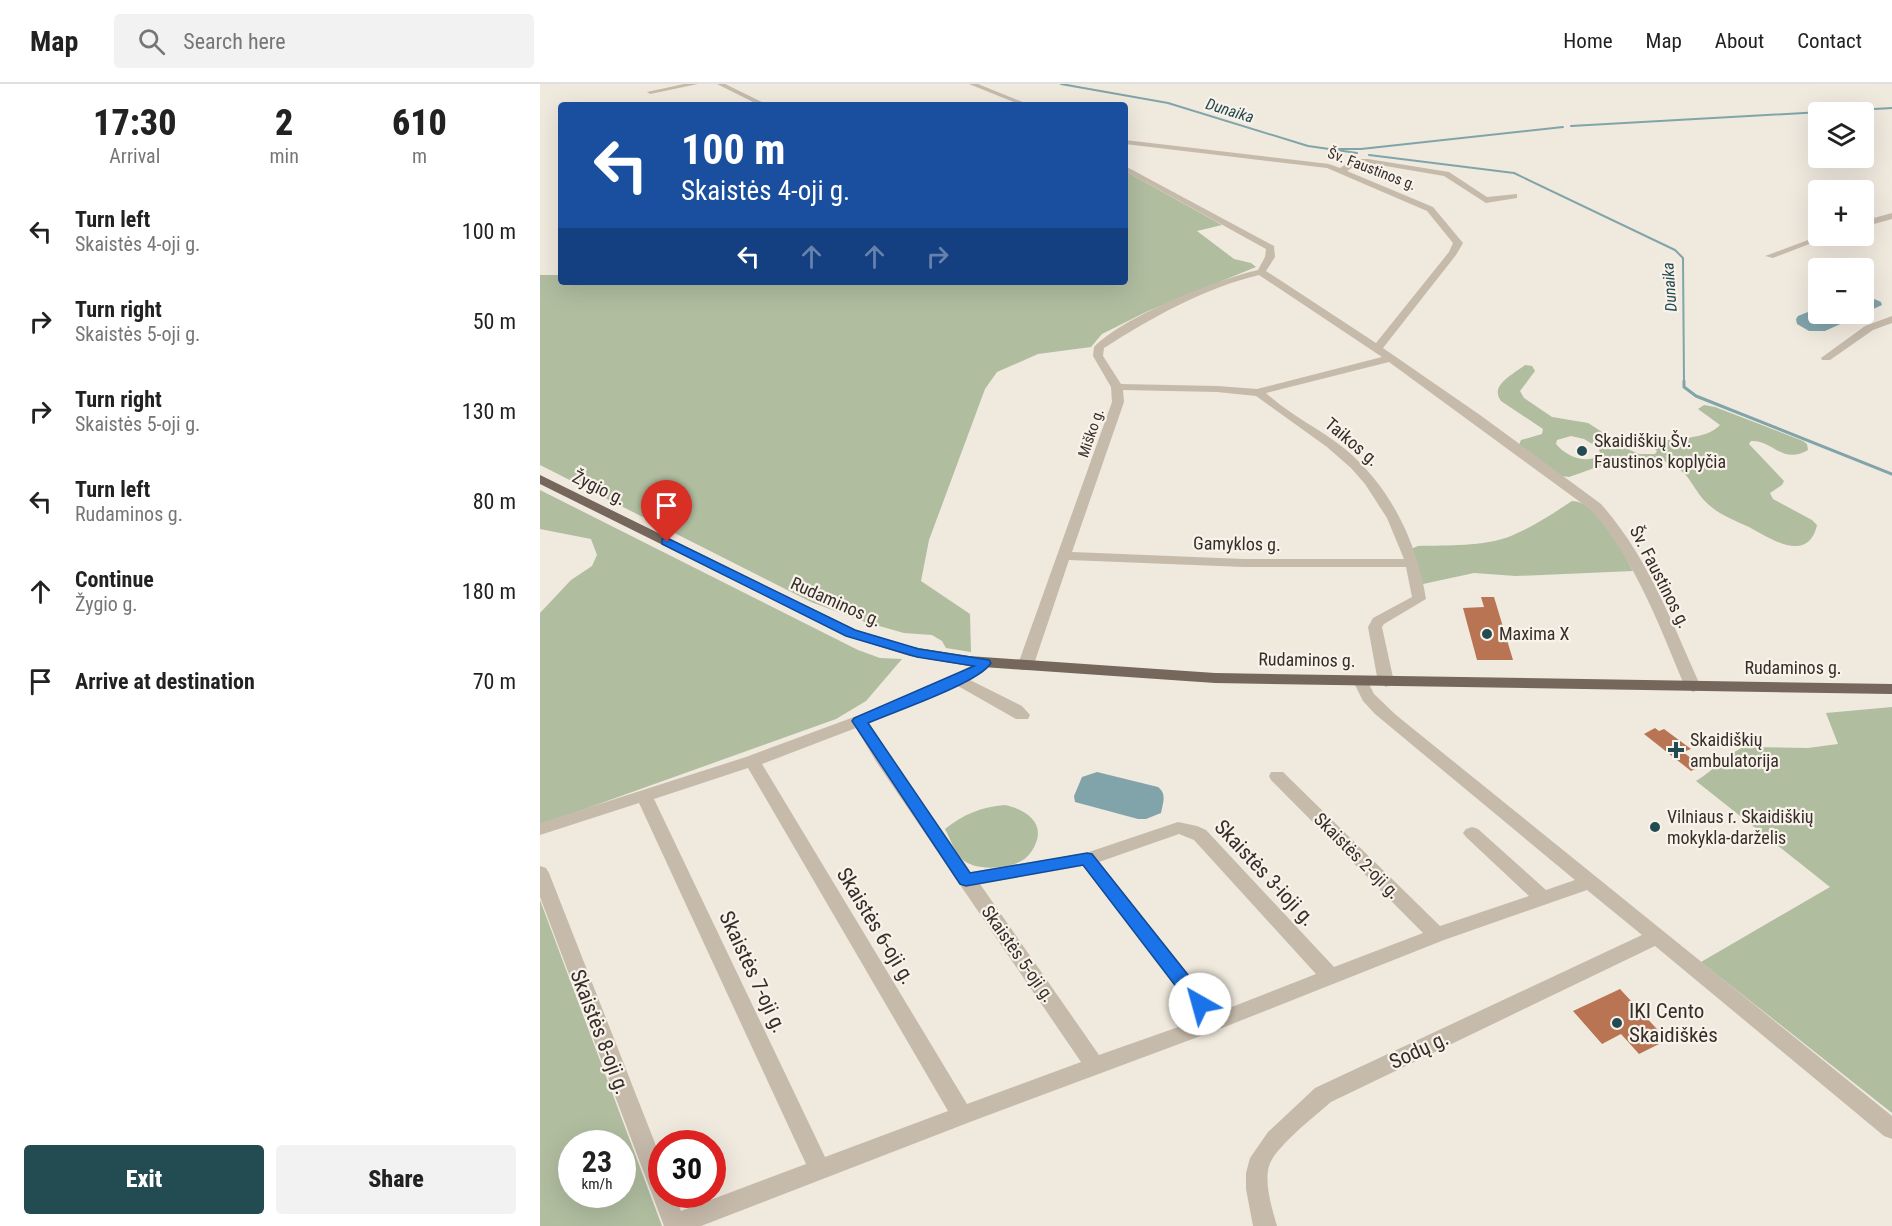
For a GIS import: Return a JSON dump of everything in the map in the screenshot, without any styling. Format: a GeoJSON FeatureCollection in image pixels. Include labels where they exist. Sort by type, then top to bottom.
{"type":"FeatureCollection","features":[{"type":"Feature","properties":{"kind":"main road","name":"Žygio g."},"geometry":{"type":"LineString","coordinates":[[540,479],[738,579]]}},
{"type":"Feature","properties":{"kind":"main road","name":"Rudaminos g."},"geometry":{"type":"LineString","coordinates":[[738,579],[818,618],[880,643],[917,653],[1025,667],[1161,676],[1386,682],[1892,688]]}},
{"type":"Feature","properties":{"kind":"street"},"geometry":{"type":"LineString","coordinates":[[650,92],[695,84]]}},
{"type":"Feature","properties":{"kind":"street"},"geometry":{"type":"LineString","coordinates":[[720,84],[759,102]]}},
{"type":"Feature","properties":{"kind":"street"},"geometry":{"type":"LineString","coordinates":[[972,84],[1020,102]]}},
{"type":"Feature","properties":{"kind":"street","name":"Šv. Faustinos g."},"geometry":{"type":"LineString","coordinates":[[1128,142],[1312,162],[1342,170],[1431,209],[1458,243],[1453,253],[1382,344],[1375,347]]}},
{"type":"Feature","properties":{"kind":"street"},"geometry":{"type":"LineString","coordinates":[[1342,170],[1357,161],[1368,161],[1446,174],[1482,199],[1514,196]]}},
{"type":"Feature","properties":{"kind":"street"},"geometry":{"type":"LineString","coordinates":[[1128,170],[1271,248],[1270,257],[1261,272],[1239,277],[1149,315],[1099,347],[1098,356],[1117,387],[1217,389],[1259,393],[1265,389],[1391,358]]}},
{"type":"Feature","properties":{"kind":"street"},"geometry":{"type":"LineString","coordinates":[[1874,221],[1892,216]]}},
{"type":"Feature","properties":{"kind":"street"},"geometry":{"type":"LineString","coordinates":[[1770,256],[1808,242]]}},
{"type":"Feature","properties":{"kind":"street","name":"Šv. Faustinos g."},"geometry":{"type":"LineString","coordinates":[[1261,272],[1487,424],[1609,519],[1641,574],[1693,687]]}},
{"type":"Feature","properties":{"kind":"street"},"geometry":{"type":"LineString","coordinates":[[1826,358],[1869,328],[1892,319]]}},
{"type":"Feature","properties":{"kind":"street","name":"Miško g."},"geometry":{"type":"LineString","coordinates":[[1025,667],[1118,402],[1117,387]]}},
{"type":"Feature","properties":{"kind":"street","name":"Taikos g."},"geometry":{"type":"LineString","coordinates":[[1259,393],[1341,452],[1370,480],[1386,505],[1405,545],[1419,599],[1378,621],[1375,627],[1386,682]]}},
{"type":"Feature","properties":{"kind":"street","name":"Gamyklos g."},"geometry":{"type":"LineString","coordinates":[[1063,556],[1244,562],[1410,563]]}},
{"type":"Feature","properties":{"kind":"street"},"geometry":{"type":"LineString","coordinates":[[540,829],[752,760],[860,721],[958,680],[981,668],[984,663]]}},
{"type":"Feature","properties":{"kind":"street"},"geometry":{"type":"LineString","coordinates":[[958,680],[1022,715]]}},
{"type":"Feature","properties":{"kind":"street"},"geometry":{"type":"LineString","coordinates":[[1361,681],[1374,705],[1390,719],[1892,1129]]}},
{"type":"Feature","properties":{"kind":"street","name":"Skaistės 5-oji g."},"geometry":{"type":"LineString","coordinates":[[860,721],[966,880],[1095,1066]]}},
{"type":"Feature","properties":{"kind":"street","name":"Skaistės 6-oji g."},"geometry":{"type":"LineString","coordinates":[[752,760],[963,1115]]}},
{"type":"Feature","properties":{"kind":"street","name":"Skaistės 2-oji g."},"geometry":{"type":"LineString","coordinates":[[1277,776],[1437,935]]}},
{"type":"Feature","properties":{"kind":"street","name":"Skaistės 7-oji g."},"geometry":{"type":"LineString","coordinates":[[644,795],[820,1170]]}},
{"type":"Feature","properties":{"kind":"street","name":"Skaistės 3-ioji g."},"geometry":{"type":"LineString","coordinates":[[966,880],[1087,859],[1178,828],[1191,830],[1200,835],[1330,976]]}},
{"type":"Feature","properties":{"kind":"street"},"geometry":{"type":"LineString","coordinates":[[1472,833],[1544,899]]}},
{"type":"Feature","properties":{"kind":"street"},"geometry":{"type":"LineString","coordinates":[[1087,859],[1215,1022]]}},
{"type":"Feature","properties":{"kind":"street","name":"Skaistės 8-oji g."},"geometry":{"type":"LineString","coordinates":[[540,873],[648,1156]]}},
{"type":"Feature","properties":{"kind":"street"},"geometry":{"type":"LineString","coordinates":[[675,1225],[1215,1022],[1437,935],[1590,882]]}},
{"type":"Feature","properties":{"kind":"street","name":"Sodų g."},"geometry":{"type":"LineString","coordinates":[[1265,1226],[1260,1208],[1258,1164],[1279,1135],[1323,1095],[1658,936]]}},
{"type":"Feature","properties":{"kind":"street","name":"Skaistės 8-oji g."},"geometry":{"type":"LineString","coordinates":[[668,1208],[675,1225]]}},
{"type":"Feature","properties":{"kind":"green space"},"geometry":{"type":"Polygon","coordinates":[[[1128,173],[1222,225],[1197,231],[1234,259],[1251,263],[1256,267],[1148,311],[1102,334],[1091,347],[1038,354],[997,372],[985,389],[929,540],[921,581],[970,614],[971,652],[946,648],[942,641],[932,635],[904,633],[865,622],[811,602],[540,465],[540,275],[558,275],[558,285],[1128,285],[1128,173]]]}},
{"type":"Feature","properties":{"kind":"green space"},"geometry":{"type":"Polygon","coordinates":[[[1525,365],[1532,366],[1535,371],[1520,391],[1524,398],[1552,417],[1588,423],[1639,454],[1655,454],[1657,451],[1650,445],[1654,442],[1698,436],[1714,430],[1720,425],[1698,409],[1704,405],[1715,407],[1803,441],[1807,444],[1808,450],[1791,455],[1759,442],[1751,441],[1749,444],[1784,481],[1770,493],[1773,499],[1812,520],[1817,525],[1812,537],[1806,543],[1797,546],[1788,545],[1728,518],[1703,499],[1680,470],[1664,461],[1652,458],[1640,457],[1616,461],[1569,477],[1561,476],[1519,445],[1521,440],[1542,434],[1543,429],[1501,401],[1498,395],[1500,385],[1504,380],[1525,365]],[[1571,436],[1557,440],[1556,444],[1576,458],[1588,459],[1600,455],[1599,448],[1584,439],[1571,436]]]}},
{"type":"Feature","properties":{"kind":"green space"},"geometry":{"type":"Polygon","coordinates":[[[540,490],[858,650],[880,658],[902,659],[866,701],[836,719],[540,825],[540,613],[571,580],[592,566],[597,555],[591,539],[540,529],[540,490]]]}},
{"type":"Feature","properties":{"kind":"green space"},"geometry":{"type":"Polygon","coordinates":[[[1572,501],[1582,503],[1600,518],[1616,539],[1633,571],[1516,576],[1474,573],[1423,584],[1411,549],[1418,546],[1465,545],[1500,540],[1527,529],[1572,501]]]}},
{"type":"Feature","properties":{"kind":"green space"},"geometry":{"type":"Polygon","coordinates":[[[1892,707],[1892,1113],[1701,962],[1830,887],[1696,781],[1744,747],[1808,748],[1838,744],[1826,713],[1892,707]]]}},
{"type":"Feature","properties":{"kind":"green space"},"geometry":{"type":"Polygon","coordinates":[[[1005,805],[1026,813],[1035,823],[1038,837],[1032,851],[1017,863],[991,868],[974,865],[961,858],[945,829],[973,812],[1005,805]]]}},
{"type":"Feature","properties":{"kind":"green space"},"geometry":{"type":"Polygon","coordinates":[[[540,900],[626,1130],[558,1130],[558,1208],[636,1208],[636,1157],[648,1189],[648,1208],[655,1208],[662,1226],[540,1226],[540,900]]]}},
{"type":"Feature","properties":{"kind":"water"},"geometry":{"type":"Polygon","coordinates":[[[1874,299],[1881,302],[1882,305],[1874,309],[1874,299]]]}},
{"type":"Feature","properties":{"kind":"water"},"geometry":{"type":"Polygon","coordinates":[[[1808,312],[1808,324],[1840,324],[1825,331],[1809,331],[1797,324],[1798,316],[1808,312]]]}},
{"type":"Feature","properties":{"kind":"water"},"geometry":{"type":"Polygon","coordinates":[[[1097,772],[1158,787],[1163,795],[1161,813],[1146,819],[1138,819],[1075,802],[1074,796],[1082,777],[1097,772]]]}},
{"type":"Feature","properties":{"kind":"building","name":"Maxima X"},"geometry":{"type":"Polygon","coordinates":[[[1481,597],[1494,597],[1513,660],[1477,660],[1463,608],[1484,607],[1481,597]]]}},
{"type":"Feature","properties":{"kind":"building","name":"Skaidiškių ambulatorija"},"geometry":{"type":"Polygon","coordinates":[[[1655,728],[1659,731],[1664,729],[1691,749],[1683,752],[1701,766],[1691,771],[1644,734],[1655,728]]]}},
{"type":"Feature","properties":{"kind":"building","name":"IKI Cento Skaidiškės"},"geometry":{"type":"Polygon","coordinates":[[[1620,989],[1667,1040],[1639,1054],[1621,1034],[1602,1044],[1573,1011],[1620,989]]]}},
{"type":"Feature","properties":{"kind":"waterway","name":"Dunaika"},"geometry":{"type":"LineString","coordinates":[[1061,84],[1168,103],[1308,146],[1357,153]]}},
{"type":"Feature","properties":{"kind":"waterway"},"geometry":{"type":"LineString","coordinates":[[1571,126],[1892,108]]}},
{"type":"Feature","properties":{"kind":"waterway"},"geometry":{"type":"LineString","coordinates":[[1337,149],[1361,149],[1563,127]]}},
{"type":"Feature","properties":{"kind":"waterway","name":"Dunaika"},"geometry":{"type":"LineString","coordinates":[[1369,155],[1514,173],[1675,250],[1683,258],[1684,383]]}},
{"type":"Feature","properties":{"kind":"waterway","name":"Dunaika"},"geometry":{"type":"LineString","coordinates":[[1684,383],[1684,387],[1696,396],[1892,474]]}},
{"type":"Feature","properties":{"kind":"place","name":"Skaidiškių Šv. Faustinos koplyčia"},"geometry":{"type":"Point","coordinates":[1582,451]}},
{"type":"Feature","properties":{"kind":"place","name":"Maxima X"},"geometry":{"type":"Point","coordinates":[1487,634]}},
{"type":"Feature","properties":{"kind":"place","name":"Skaidiškių ambulatorija"},"geometry":{"type":"Point","coordinates":[1676,750]}},
{"type":"Feature","properties":{"kind":"place","name":"Vilniaus r. Skaidiškių mokykla-darželis"},"geometry":{"type":"Point","coordinates":[1655,827]}},
{"type":"Feature","properties":{"kind":"place","name":"IKI Cento Skaidiškės"},"geometry":{"type":"Point","coordinates":[1617,1023]}},
{"type":"Feature","properties":{"kind":"route"},"geometry":{"type":"LineString","coordinates":[[667,542],[786,603],[851,633],[917,653],[984,663],[975,672],[958,680],[860,721],[883,759],[966,880],[1087,859],[1200,1004]]}}]}
